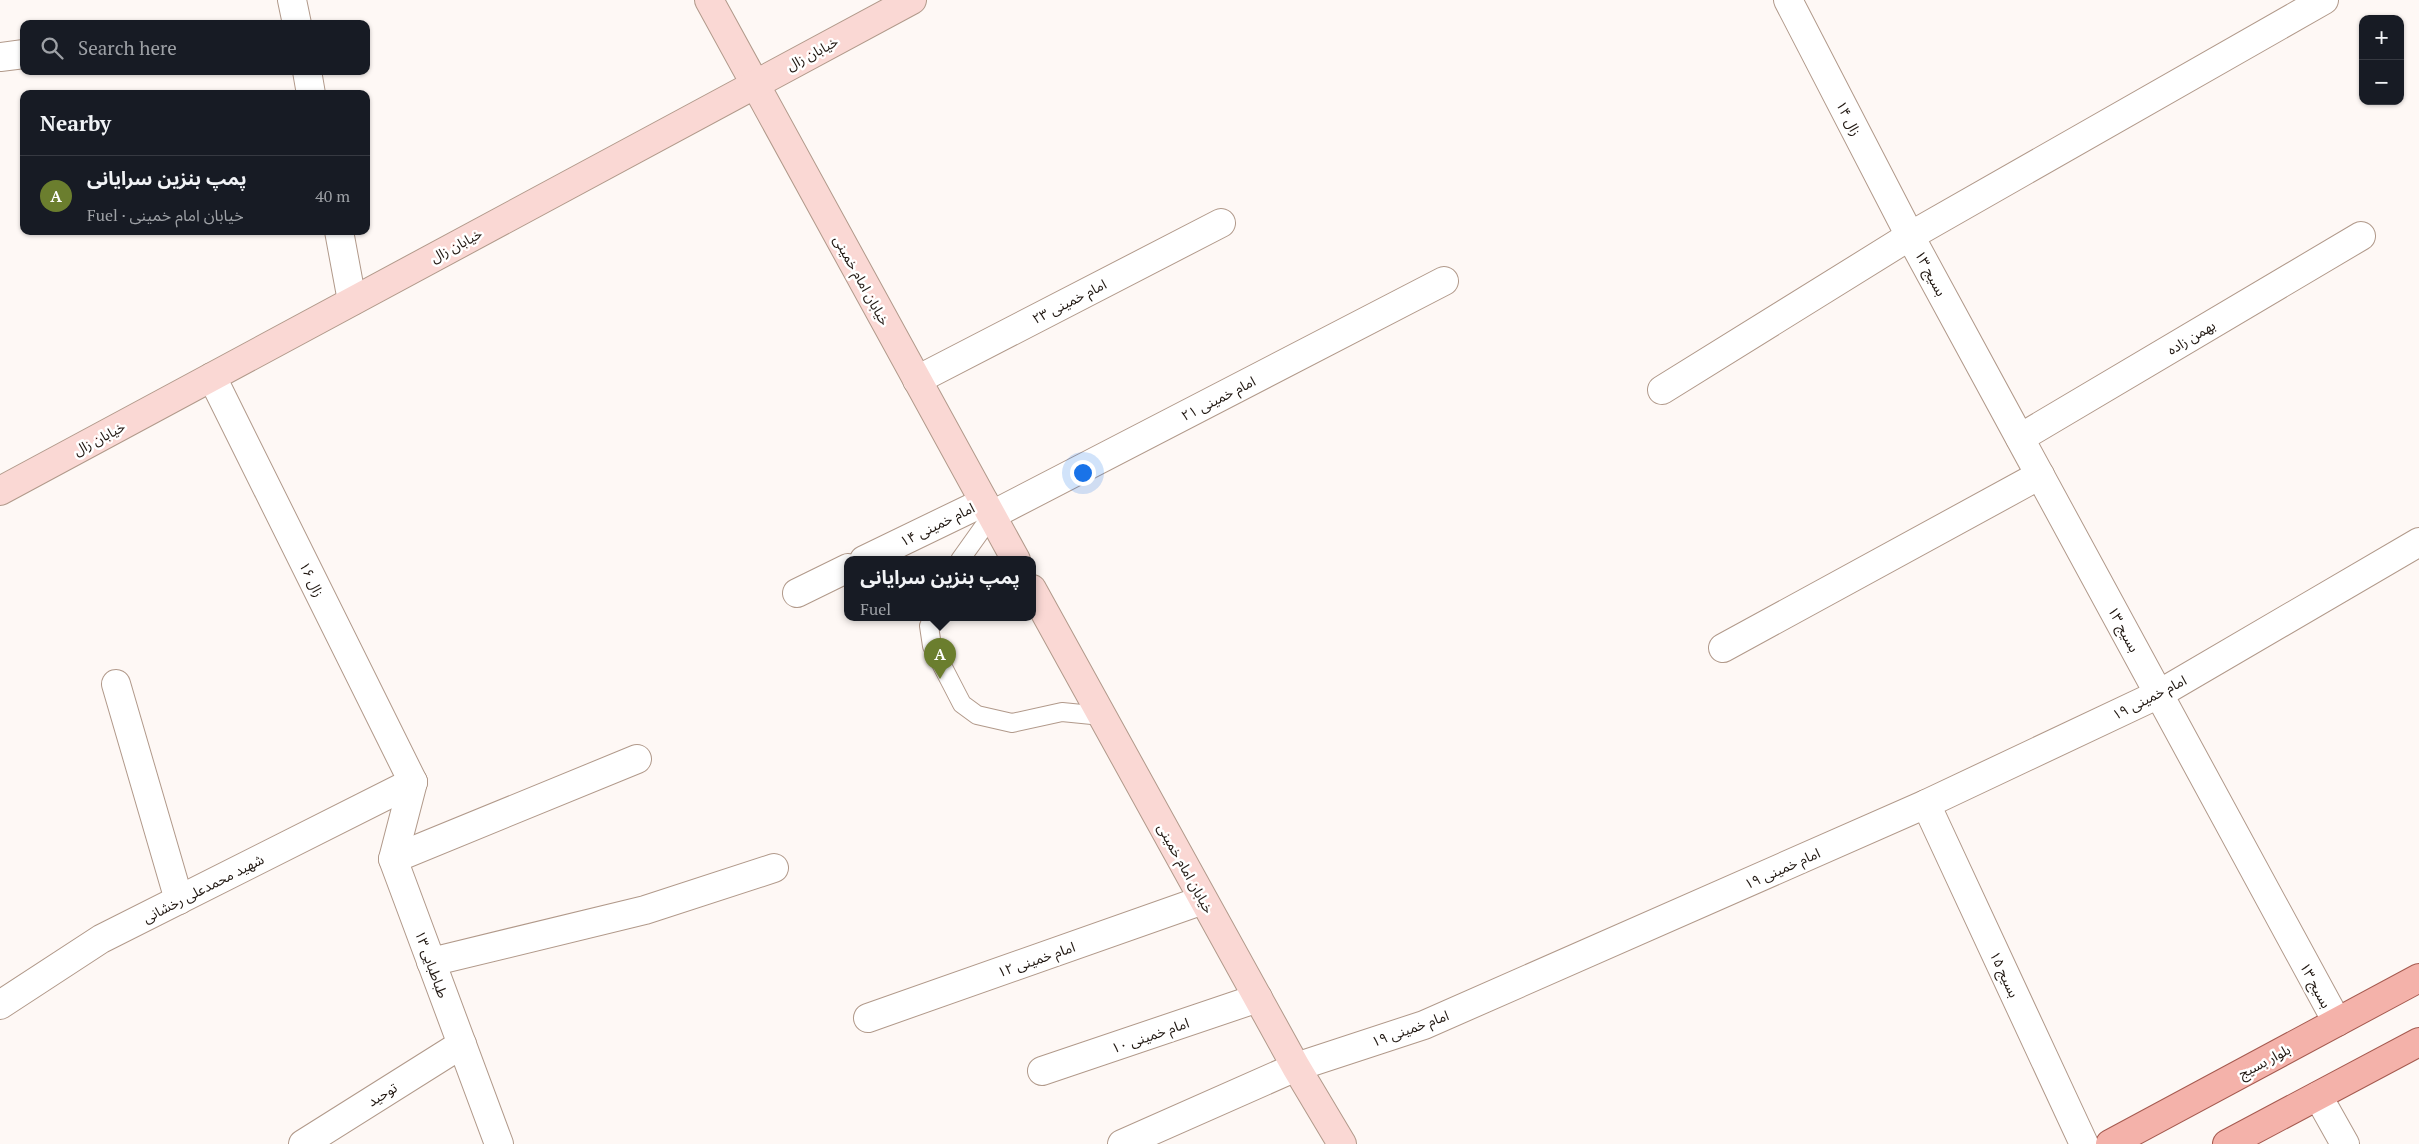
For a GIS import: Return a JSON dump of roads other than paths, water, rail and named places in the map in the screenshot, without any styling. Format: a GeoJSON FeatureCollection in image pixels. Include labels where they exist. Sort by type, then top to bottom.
{"type":"FeatureCollection","features":[{"type":"Feature","properties":{"kind":"main road","name":"خیابان امام خمینی"},"geometry":{"type":"LineString","coordinates":[[709,0],[1014,556]]}},
{"type":"Feature","properties":{"kind":"main road","name":"خیابان زال"},"geometry":{"type":"LineString","coordinates":[[0,491],[912,0]]}},
{"type":"Feature","properties":{"kind":"main road","name":"خیابان امام خمینی"},"geometry":{"type":"LineString","coordinates":[[1036,596],[1296,1067],[1342,1144]]}},
{"type":"Feature","properties":{"kind":"main road","name":"بلوار بسیج"},"geometry":{"type":"LineString","coordinates":[[2110,1144],[2419,978]]}},
{"type":"Feature","properties":{"kind":"main road"},"geometry":{"type":"LineString","coordinates":[[2226,1144],[2419,1042]]}},
{"type":"Feature","properties":{"kind":"street"},"geometry":{"type":"LineString","coordinates":[[292,0],[296,20]]}},
{"type":"Feature","properties":{"kind":"street","name":"زال ۱۴"},"geometry":{"type":"LineString","coordinates":[[1788,0],[1910,236]]}},
{"type":"Feature","properties":{"kind":"street"},"geometry":{"type":"LineString","coordinates":[[1662,390],[1910,236],[2324,0]]}},
{"type":"Feature","properties":{"kind":"street"},"geometry":{"type":"LineString","coordinates":[[0,57],[20,54]]}},
{"type":"Feature","properties":{"kind":"street"},"geometry":{"type":"LineString","coordinates":[[308,75],[310,90]]}},
{"type":"Feature","properties":{"kind":"street","name":"امام خمینی ۲۳"},"geometry":{"type":"LineString","coordinates":[[917,380],[1221,223]]}},
{"type":"Feature","properties":{"kind":"street"},"geometry":{"type":"LineString","coordinates":[[339,235],[352,301]]}},
{"type":"Feature","properties":{"kind":"street","name":"بسیج ۱۳"},"geometry":{"type":"LineString","coordinates":[[1910,236],[2336,1022]]}},
{"type":"Feature","properties":{"kind":"street","name":"بهمن زاده"},"geometry":{"type":"LineString","coordinates":[[2020,438],[2361,236]]}},
{"type":"Feature","properties":{"kind":"street","name":"امام خمینی ۲۱"},"geometry":{"type":"LineString","coordinates":[[988,508],[1444,280]]}},
{"type":"Feature","properties":{"kind":"street","name":"زال ۱۶"},"geometry":{"type":"LineString","coordinates":[[212,377],[413,782]]}},
{"type":"Feature","properties":{"kind":"street"},"geometry":{"type":"LineString","coordinates":[[1723,648],[2040,475]]}},
{"type":"Feature","properties":{"kind":"street","name":"امام خمینی ۱۴"},"geometry":{"type":"LineString","coordinates":[[874,556],[988,508]]}},
{"type":"Feature","properties":{"kind":"street","name":"امام خمینی ۱۹"},"geometry":{"type":"LineString","coordinates":[[1122,1144],[1296,1067],[1424,1025],[1926,804],[2159,694],[2419,542]]}},
{"type":"Feature","properties":{"kind":"street"},"geometry":{"type":"LineString","coordinates":[[797,593],[844,570]]}},
{"type":"Feature","properties":{"kind":"street"},"geometry":{"type":"LineString","coordinates":[[116,684],[178,900]]}},
{"type":"Feature","properties":{"kind":"street"},"geometry":{"type":"LineString","coordinates":[[393,859],[637,759]]}},
{"type":"Feature","properties":{"kind":"street"},"geometry":{"type":"LineString","coordinates":[[393,859],[413,782]]}},
{"type":"Feature","properties":{"kind":"street","name":"شهید محمدعلی رخشانی"},"geometry":{"type":"LineString","coordinates":[[0,1005],[101,939],[413,782]]}},
{"type":"Feature","properties":{"kind":"street","name":"بسیج ۱۵"},"geometry":{"type":"LineString","coordinates":[[1926,804],[2084,1144]]}},
{"type":"Feature","properties":{"kind":"street","name":"طباطبایی ۱۳"},"geometry":{"type":"LineString","coordinates":[[393,859],[499,1144]]}},
{"type":"Feature","properties":{"kind":"street"},"geometry":{"type":"LineString","coordinates":[[431,962],[645,910],[774,868]]}},
{"type":"Feature","properties":{"kind":"street","name":"امام خمینی ۱۲"},"geometry":{"type":"LineString","coordinates":[[868,1018],[1204,900]]}},
{"type":"Feature","properties":{"kind":"street","name":"امام خمینی ۱۰"},"geometry":{"type":"LineString","coordinates":[[1042,1071],[1258,998]]}},
{"type":"Feature","properties":{"kind":"street","name":"توحید"},"geometry":{"type":"LineString","coordinates":[[303,1144],[462,1044]]}},
{"type":"Feature","properties":{"kind":"street"},"geometry":{"type":"LineString","coordinates":[[2318,1096],[2345,1144]]}},
{"type":"Feature","properties":{"kind":"lane"},"geometry":{"type":"LineString","coordinates":[[962,556],[988,508]]}},
{"type":"Feature","properties":{"kind":"lane"},"geometry":{"type":"LineString","coordinates":[[932,621],[929,626],[932,646],[962,704],[977,715],[1012,723],[1062,712],[1102,716]]}},
{"type":"Feature","properties":{"kind":"place","name":"پمپ بنزین سرایانی"},"geometry":{"type":"Point","coordinates":[940,679]}}]}
